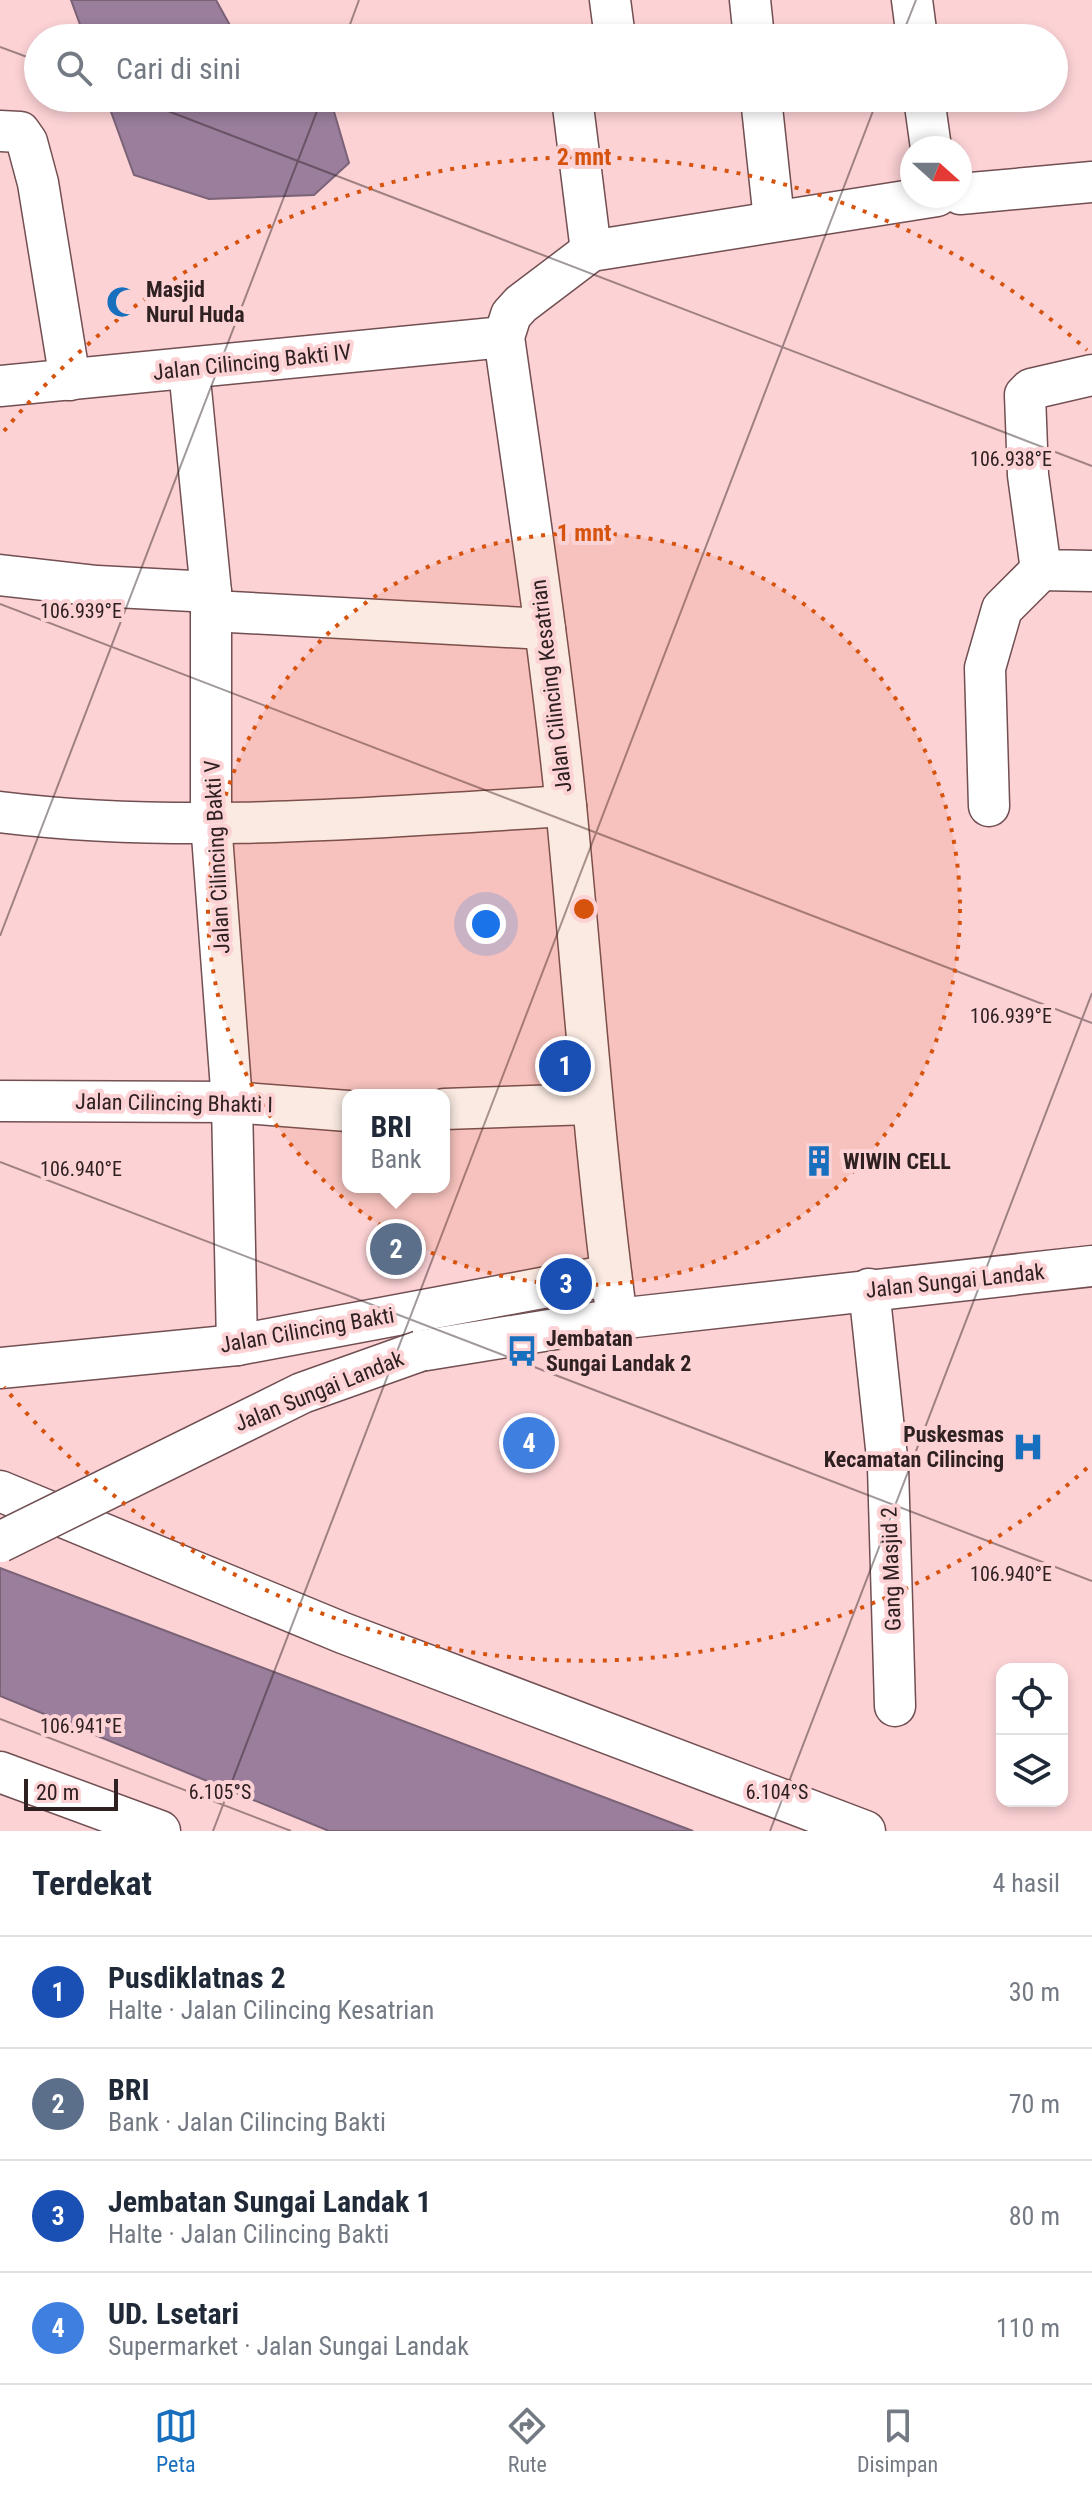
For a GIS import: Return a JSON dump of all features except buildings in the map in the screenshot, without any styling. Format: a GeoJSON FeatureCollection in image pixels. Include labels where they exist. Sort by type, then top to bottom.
{"type":"FeatureCollection","features":[{"type":"Feature","properties":{"kind":"street"},"geometry":{"type":"LineString","coordinates":[[610,0],[613,24]]}},
{"type":"Feature","properties":{"kind":"street"},"geometry":{"type":"LineString","coordinates":[[750,0],[753,24]]}},
{"type":"Feature","properties":{"kind":"street"},"geometry":{"type":"LineString","coordinates":[[912,0],[915,24]]}},
{"type":"Feature","properties":{"kind":"street"},"geometry":{"type":"LineString","coordinates":[[574,112],[591,251]]}},
{"type":"Feature","properties":{"kind":"street"},"geometry":{"type":"LineString","coordinates":[[762,112],[774,220]]}},
{"type":"Feature","properties":{"kind":"street"},"geometry":{"type":"LineString","coordinates":[[926,112],[929,136]]}},
{"type":"Feature","properties":{"kind":"street"},"geometry":{"type":"LineString","coordinates":[[0,131],[20,132],[27,142],[48,237],[70,380]]}},
{"type":"Feature","properties":{"kind":"street"},"geometry":{"type":"LineString","coordinates":[[972,193],[1092,182]]}},
{"type":"Feature","properties":{"kind":"street"},"geometry":{"type":"LineString","coordinates":[[504,337],[511,315],[521,304],[591,251],[900,201]]}},
{"type":"Feature","properties":{"kind":"street","name":"Jalan Cilincing Bakti IV"},"geometry":{"type":"LineString","coordinates":[[0,386],[504,337]]}},
{"type":"Feature","properties":{"kind":"street","name":"Jalan Cilincing Kesatrian"},"geometry":{"type":"LineString","coordinates":[[504,337],[566,806],[591,1104],[617,1319]]}},
{"type":"Feature","properties":{"kind":"street","name":"Jalan Cilincing Bakti V"},"geometry":{"type":"LineString","coordinates":[[189,369],[211,601],[211,822],[232,1102],[237,1345]]}},
{"type":"Feature","properties":{"kind":"street"},"geometry":{"type":"LineString","coordinates":[[1041,570],[1028,475],[1025,395],[1031,389],[1092,375]]}},
{"type":"Feature","properties":{"kind":"street"},"geometry":{"type":"LineString","coordinates":[[989,806],[985,668],[1002,609],[1041,570],[1092,571]]}},
{"type":"Feature","properties":{"kind":"street"},"geometry":{"type":"LineString","coordinates":[[0,575],[211,601],[545,629]]}},
{"type":"Feature","properties":{"kind":"street"},"geometry":{"type":"LineString","coordinates":[[0,812],[86,822],[211,822],[566,806]]}},
{"type":"Feature","properties":{"kind":"street","name":"Jalan Cilincing Bhakti I"},"geometry":{"type":"LineString","coordinates":[[0,1101],[232,1102],[342,1111]]}},
{"type":"Feature","properties":{"kind":"street"},"geometry":{"type":"LineString","coordinates":[[450,1109],[591,1104]]}},
{"type":"Feature","properties":{"kind":"street","name":"Jalan Sungai Landak"},"geometry":{"type":"LineString","coordinates":[[0,1542],[302,1393],[420,1351],[617,1319],[1092,1266]]}},
{"type":"Feature","properties":{"kind":"street","name":"Jalan Cilincing Bakti"},"geometry":{"type":"LineString","coordinates":[[0,1368],[237,1345],[611,1275]]}},
{"type":"Feature","properties":{"kind":"street","name":"Gang Masjid 2"},"geometry":{"type":"LineString","coordinates":[[869,1289],[888,1467],[895,1706]]}},
{"type":"Feature","properties":{"kind":"street"},"geometry":{"type":"LineString","coordinates":[[0,1491],[343,1633],[865,1831]]}},
{"type":"Feature","properties":{"kind":"street"},"geometry":{"type":"LineString","coordinates":[[0,1772],[160,1831]]}},
{"type":"Feature","properties":{"kind":"shaded area"},"geometry":{"type":"Polygon","coordinates":[[[71,0],[216,0],[229,24],[80,24],[71,0]]]}},
{"type":"Feature","properties":{"kind":"shaded area"},"geometry":{"type":"Polygon","coordinates":[[[111,112],[334,112],[349,163],[314,195],[209,199],[134,175],[111,112]]]}},
{"type":"Feature","properties":{"kind":"shaded area"},"geometry":{"type":"Polygon","coordinates":[[[0,1568],[693,1831],[329,1831],[0,1696],[0,1568]]]}},
{"type":"Feature","properties":{"kind":"place","name":"Masjid Nurul Huda"},"geometry":{"type":"Point","coordinates":[122,302]}},
{"type":"Feature","properties":{"kind":"place","name":"Pusdiklatnas 2"},"geometry":{"type":"Point","coordinates":[565,1066]}},
{"type":"Feature","properties":{"kind":"place","name":"WIWIN CELL"},"geometry":{"type":"Point","coordinates":[819,1161]}},
{"type":"Feature","properties":{"kind":"place","name":"BRI"},"geometry":{"type":"Point","coordinates":[396,1249]}},
{"type":"Feature","properties":{"kind":"place","name":"Jembatan Sungai Landak 1"},"geometry":{"type":"Point","coordinates":[566,1284]}},
{"type":"Feature","properties":{"kind":"place","name":"Jembatan Sungai Landak 2"},"geometry":{"type":"Point","coordinates":[522,1351]}},
{"type":"Feature","properties":{"kind":"place","name":"UD. Lsetari"},"geometry":{"type":"Point","coordinates":[529,1443]}},
{"type":"Feature","properties":{"kind":"place","name":"Puskesmas Kecamatan Cilincing"},"geometry":{"type":"Point","coordinates":[1028,1447]}}]}
